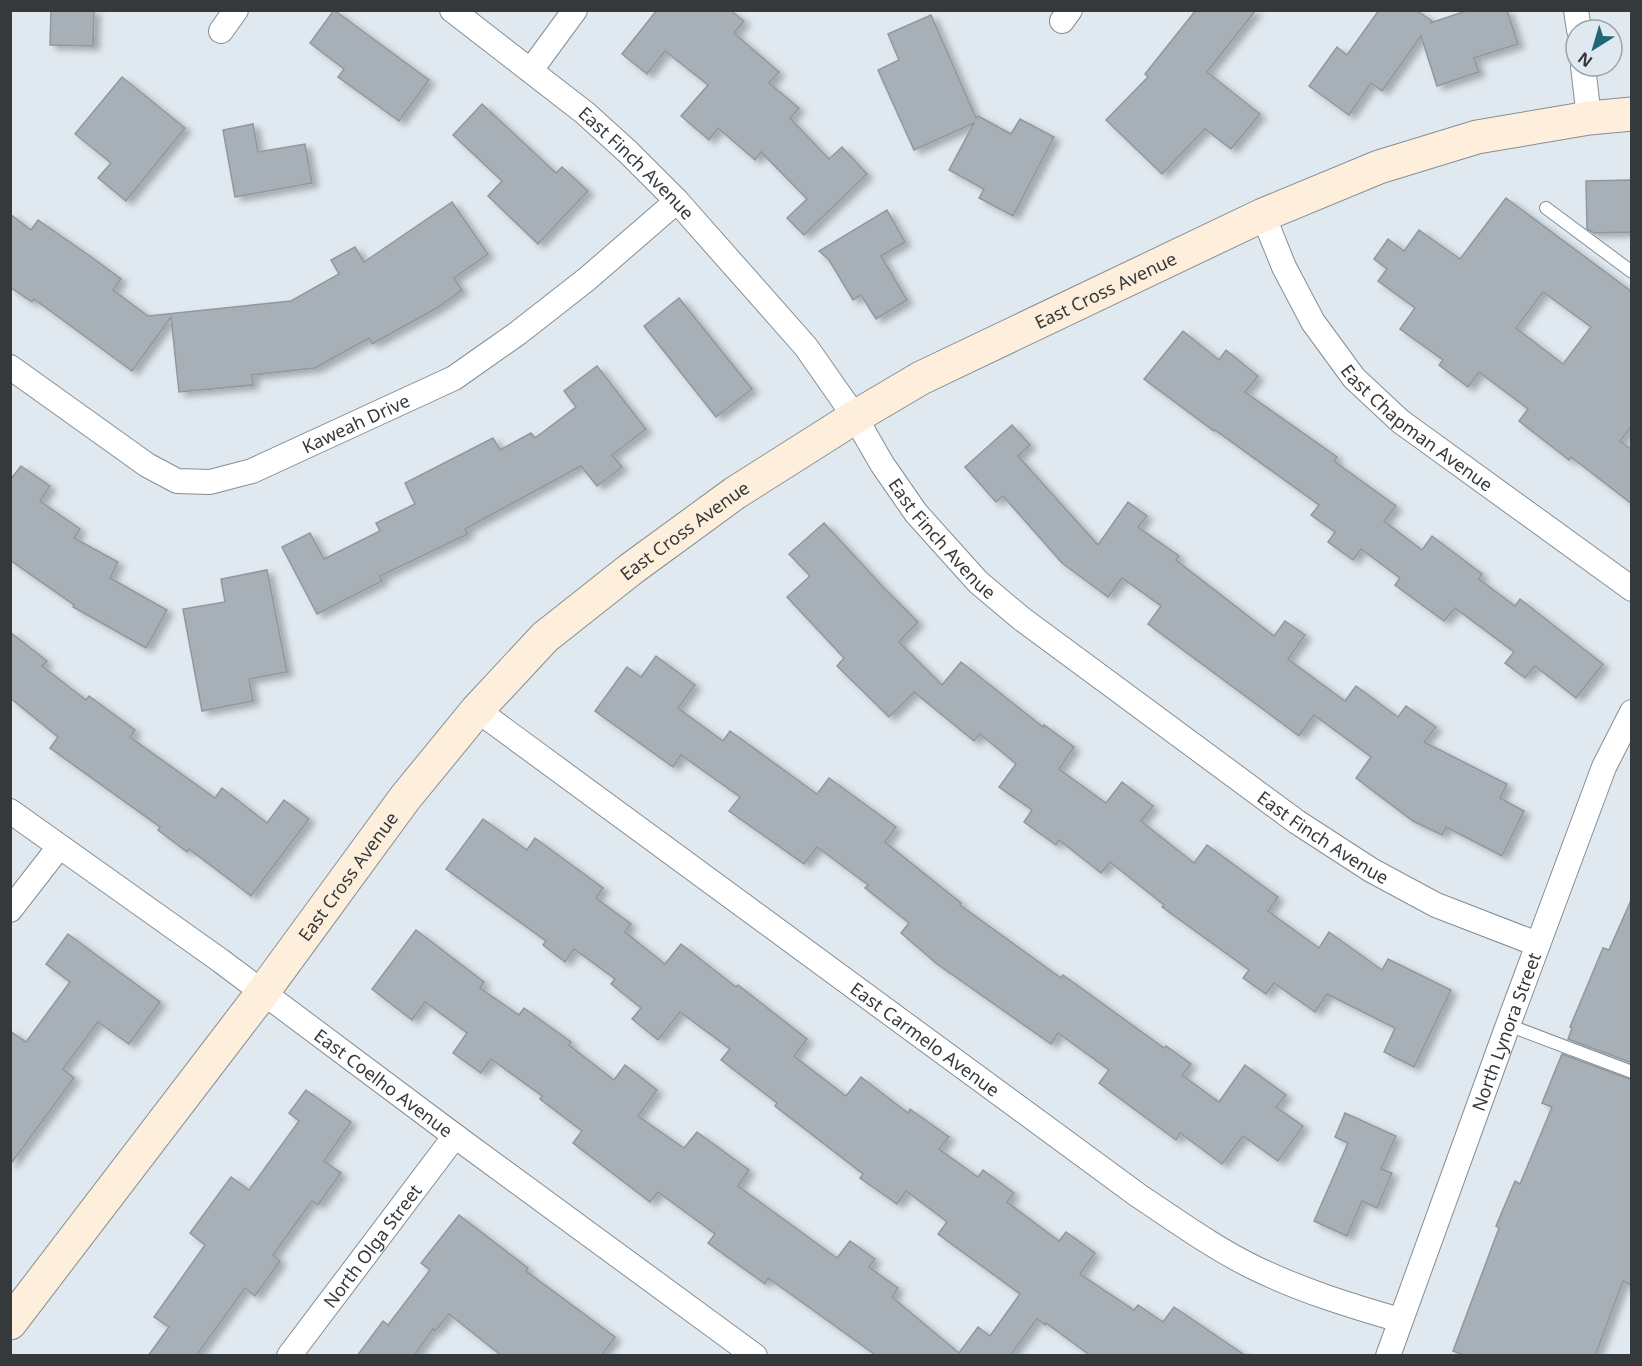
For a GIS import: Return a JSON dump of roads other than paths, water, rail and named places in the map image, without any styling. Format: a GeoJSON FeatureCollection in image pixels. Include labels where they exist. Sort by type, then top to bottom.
{"type":"FeatureCollection","features":[{"type":"Feature","properties":{"kind":"street"},"geometry":{"type":"LineString","coordinates":[[221,31],[236,10]]}},
{"type":"Feature","properties":{"kind":"street","name":"East Finch Avenue"},"geometry":{"type":"LineString","coordinates":[[452,10],[585,113],[677,201],[806,347],[855,417],[882,464],[916,513],[978,582],[1022,619],[1297,822],[1371,870],[1436,905],[1538,944]]}},
{"type":"Feature","properties":{"kind":"street"},"geometry":{"type":"LineString","coordinates":[[531,70],[575,10]]}},
{"type":"Feature","properties":{"kind":"street"},"geometry":{"type":"LineString","coordinates":[[1584,78],[1589,118]]}},
{"type":"Feature","properties":{"kind":"street","name":"East Cross Avenue"},"geometry":{"type":"LineString","coordinates":[[10,1323],[263,992],[405,798],[477,710],[545,637],[631,569],[735,493],[921,378],[1263,215],[1379,167],[1455,143],[1589,118],[1632,114]]}},
{"type":"Feature","properties":{"kind":"street","name":"Kaweah Drive"},"geometry":{"type":"LineString","coordinates":[[10,368],[147,465],[177,481],[210,482],[252,471],[454,378],[518,333],[570,292],[677,201]]}},
{"type":"Feature","properties":{"kind":"street","name":"East Chapman Avenue"},"geometry":{"type":"LineString","coordinates":[[1263,215],[1284,267],[1313,322],[1354,378],[1400,421],[1632,589]]}},
{"type":"Feature","properties":{"kind":"street","name":"East Carmelo Avenue"},"geometry":{"type":"LineString","coordinates":[[477,710],[1139,1196],[1255,1269],[1345,1305],[1400,1320]]}},
{"type":"Feature","properties":{"kind":"street","name":"North Lynora Street"},"geometry":{"type":"LineString","coordinates":[[1388,1356],[1604,767],[1632,712]]}},
{"type":"Feature","properties":{"kind":"street","name":"East Coelho Avenue"},"geometry":{"type":"LineString","coordinates":[[10,811],[263,992],[455,1136],[756,1356]]}},
{"type":"Feature","properties":{"kind":"street"},"geometry":{"type":"LineString","coordinates":[[10,910],[59,847]]}},
{"type":"Feature","properties":{"kind":"street","name":"North Olga Street"},"geometry":{"type":"LineString","coordinates":[[289,1356],[455,1136]]}},
{"type":"Feature","properties":{"kind":"lane"},"geometry":{"type":"LineString","coordinates":[[1546,208],[1632,272]]}},
{"type":"Feature","properties":{"kind":"lane"},"geometry":{"type":"LineString","coordinates":[[1508,1025],[1632,1071]]}}]}
